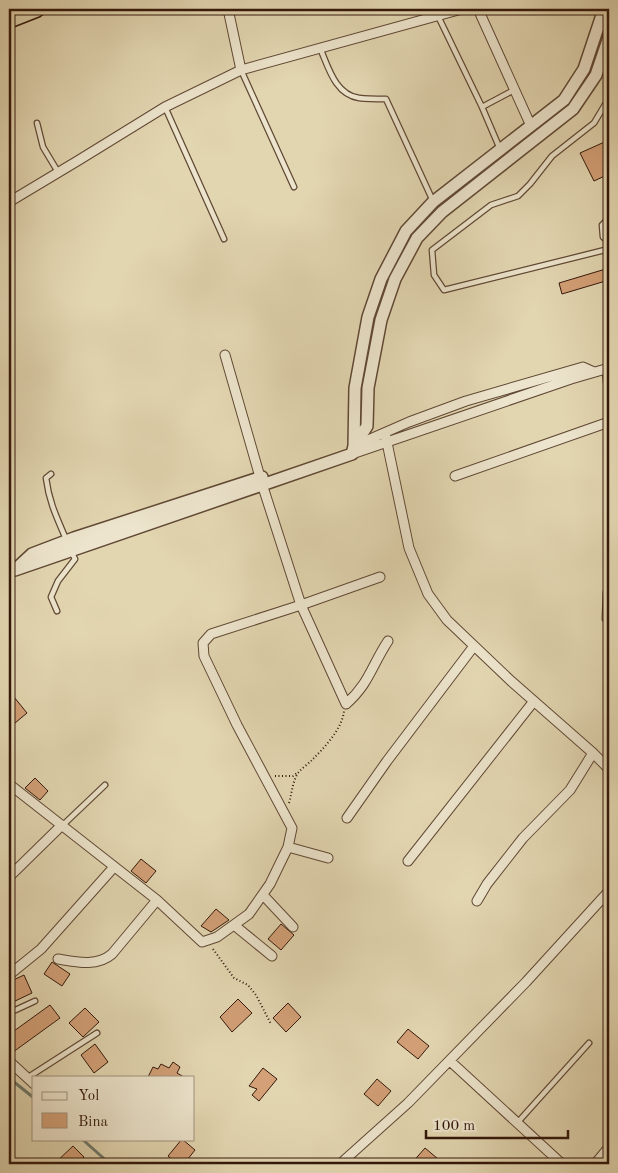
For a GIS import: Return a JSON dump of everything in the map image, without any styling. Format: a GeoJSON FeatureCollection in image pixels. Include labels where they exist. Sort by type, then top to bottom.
{"type":"FeatureCollection","features":[{"type":"Feature","properties":{"kind":"highway"},"geometry":{"type":"LineString","coordinates":[[9,20],[37,9]]}},
{"type":"Feature","properties":{"kind":"street"},"geometry":{"type":"LineString","coordinates":[[228,9],[241,70]]}},
{"type":"Feature","properties":{"kind":"street"},"geometry":{"type":"LineString","coordinates":[[9,202],[165,107],[241,70],[462,9]]}},
{"type":"Feature","properties":{"kind":"street"},"geometry":{"type":"LineString","coordinates":[[478,9],[531,126]]}},
{"type":"Feature","properties":{"kind":"street"},"geometry":{"type":"LineString","coordinates":[[353,450],[355,388],[368,317],[381,279],[406,231],[433,202],[564,100],[584,69],[604,9]]}},
{"type":"Feature","properties":{"kind":"street"},"geometry":{"type":"LineString","coordinates":[[353,450],[367,426],[368,388],[380,320],[395,279],[417,238],[442,212],[573,109],[596,75],[609,37]]}},
{"type":"Feature","properties":{"kind":"street"},"geometry":{"type":"LineString","coordinates":[[225,355],[261,481],[301,605],[346,704],[371,674],[378,657],[388,641]]}},
{"type":"Feature","properties":{"kind":"street"},"geometry":{"type":"LineString","coordinates":[[12,572],[32,554],[69,546],[353,450],[385,438],[466,401],[583,367],[594,372],[608,368],[609,390]]}},
{"type":"Feature","properties":{"kind":"street"},"geometry":{"type":"LineString","coordinates":[[455,476],[609,422]]}},
{"type":"Feature","properties":{"kind":"street"},"geometry":{"type":"LineString","coordinates":[[385,438],[409,548],[428,594],[447,620],[534,701],[594,753],[609,769]]}},
{"type":"Feature","properties":{"kind":"street"},"geometry":{"type":"LineString","coordinates":[[9,784],[158,900],[202,942],[217,937],[249,914],[270,884],[288,847],[292,828],[237,725],[204,656],[203,643],[211,634],[380,577]]}},
{"type":"Feature","properties":{"kind":"street"},"geometry":{"type":"LineString","coordinates":[[347,818],[474,646]]}},
{"type":"Feature","properties":{"kind":"street"},"geometry":{"type":"LineString","coordinates":[[408,862],[534,701]]}},
{"type":"Feature","properties":{"kind":"street"},"geometry":{"type":"LineString","coordinates":[[477,901],[487,884],[523,838],[570,790],[594,753]]}},
{"type":"Feature","properties":{"kind":"street"},"geometry":{"type":"LineString","coordinates":[[9,877],[62,826]]}},
{"type":"Feature","properties":{"kind":"street"},"geometry":{"type":"LineString","coordinates":[[288,847],[328,858]]}},
{"type":"Feature","properties":{"kind":"street"},"geometry":{"type":"LineString","coordinates":[[9,975],[41,949],[114,867]]}},
{"type":"Feature","properties":{"kind":"street"},"geometry":{"type":"LineString","coordinates":[[340,1164],[408,1103],[450,1061],[526,982],[609,891]]}},
{"type":"Feature","properties":{"kind":"street"},"geometry":{"type":"LineString","coordinates":[[262,895],[293,927]]}},
{"type":"Feature","properties":{"kind":"street"},"geometry":{"type":"LineString","coordinates":[[58,959],[81,963],[103,961],[112,954],[158,900]]}},
{"type":"Feature","properties":{"kind":"street"},"geometry":{"type":"LineString","coordinates":[[234,926],[272,956]]}},
{"type":"Feature","properties":{"kind":"street"},"geometry":{"type":"LineString","coordinates":[[450,1061],[562,1164]]}},
{"type":"Feature","properties":{"kind":"street"},"geometry":{"type":"LineString","coordinates":[[9,1062],[30,1082]]}},
{"type":"Feature","properties":{"kind":"street"},"geometry":{"type":"LineString","coordinates":[[595,1164],[609,1147]]}},
{"type":"Feature","properties":{"kind":"lane"},"geometry":{"type":"LineString","coordinates":[[438,16],[482,107],[500,150]]}},
{"type":"Feature","properties":{"kind":"lane"},"geometry":{"type":"LineString","coordinates":[[320,48],[334,80],[345,92],[359,98],[386,99],[433,202],[442,212]]}},
{"type":"Feature","properties":{"kind":"lane"},"geometry":{"type":"LineString","coordinates":[[241,70],[294,187]]}},
{"type":"Feature","properties":{"kind":"lane"},"geometry":{"type":"LineString","coordinates":[[482,107],[515,90]]}},
{"type":"Feature","properties":{"kind":"lane"},"geometry":{"type":"LineString","coordinates":[[609,98],[594,124],[552,156],[518,196],[491,205],[432,250],[434,275],[444,290],[609,249]]}},
{"type":"Feature","properties":{"kind":"lane"},"geometry":{"type":"LineString","coordinates":[[165,107],[224,239]]}},
{"type":"Feature","properties":{"kind":"lane"},"geometry":{"type":"LineString","coordinates":[[37,123],[43,147],[58,173]]}},
{"type":"Feature","properties":{"kind":"lane"},"geometry":{"type":"LineString","coordinates":[[609,218],[602,225],[603,237],[609,242]]}},
{"type":"Feature","properties":{"kind":"lane"},"geometry":{"type":"LineString","coordinates":[[51,474],[46,478],[51,506],[75,559],[58,582],[50,597],[57,612]]}},
{"type":"Feature","properties":{"kind":"lane"},"geometry":{"type":"LineString","coordinates":[[609,584],[606,592],[605,619],[609,618]]}},
{"type":"Feature","properties":{"kind":"lane"},"geometry":{"type":"LineString","coordinates":[[62,826],[105,785]]}},
{"type":"Feature","properties":{"kind":"lane"},"geometry":{"type":"LineString","coordinates":[[9,1013],[35,1001]]}},
{"type":"Feature","properties":{"kind":"lane"},"geometry":{"type":"LineString","coordinates":[[38,1076],[97,1033]]}},
{"type":"Feature","properties":{"kind":"lane"},"geometry":{"type":"LineString","coordinates":[[518,1122],[589,1043]]}},
{"type":"Feature","properties":{"kind":"path"},"geometry":{"type":"LineString","coordinates":[[260,767],[275,776],[293,776],[299,772],[332,737],[344,716],[346,704]]}},
{"type":"Feature","properties":{"kind":"path"},"geometry":{"type":"LineString","coordinates":[[286,818],[293,783],[299,772]]}},
{"type":"Feature","properties":{"kind":"path"},"geometry":{"type":"LineString","coordinates":[[207,940],[234,978],[248,985],[256,995],[271,1024]]}},
{"type":"Feature","properties":{"kind":"building"},"geometry":{"type":"Polygon","coordinates":[[[609,140],[609,174],[594,181],[580,153],[609,140]]]}},
{"type":"Feature","properties":{"kind":"building"},"geometry":{"type":"Polygon","coordinates":[[[609,268],[609,280],[562,294],[559,283],[609,268]]]}},
{"type":"Feature","properties":{"kind":"building"},"geometry":{"type":"Polygon","coordinates":[[[14,697],[27,713],[9,728],[9,702],[14,697]]]}},
{"type":"Feature","properties":{"kind":"building"},"geometry":{"type":"Polygon","coordinates":[[[35,778],[48,791],[40,800],[25,788],[35,778]]]}},
{"type":"Feature","properties":{"kind":"building"},"geometry":{"type":"Polygon","coordinates":[[[141,859],[156,871],[146,883],[131,871],[141,859]]]}},
{"type":"Feature","properties":{"kind":"building"},"geometry":{"type":"Polygon","coordinates":[[[216,909],[229,920],[211,932],[201,926],[216,909]]]}},
{"type":"Feature","properties":{"kind":"building"},"geometry":{"type":"Polygon","coordinates":[[[281,924],[294,935],[281,950],[268,939],[281,924]]]}},
{"type":"Feature","properties":{"kind":"building"},"geometry":{"type":"Polygon","coordinates":[[[52,962],[70,974],[62,986],[44,974],[52,962]]]}},
{"type":"Feature","properties":{"kind":"building"},"geometry":{"type":"Polygon","coordinates":[[[24,975],[32,993],[13,1002],[9,993],[9,982],[24,975]]]}},
{"type":"Feature","properties":{"kind":"building"},"geometry":{"type":"Polygon","coordinates":[[[238,999],[252,1013],[232,1032],[220,1017],[238,999]]]}},
{"type":"Feature","properties":{"kind":"building"},"geometry":{"type":"Polygon","coordinates":[[[288,1003],[301,1017],[286,1032],[273,1018],[288,1003]]]}},
{"type":"Feature","properties":{"kind":"building"},"geometry":{"type":"Polygon","coordinates":[[[50,1005],[60,1018],[9,1055],[9,1024],[14,1031],[50,1005]]]}},
{"type":"Feature","properties":{"kind":"building"},"geometry":{"type":"Polygon","coordinates":[[[85,1008],[99,1022],[83,1037],[69,1023],[85,1008]]]}},
{"type":"Feature","properties":{"kind":"building"},"geometry":{"type":"Polygon","coordinates":[[[408,1029],[429,1046],[418,1059],[397,1042],[408,1029]]]}},
{"type":"Feature","properties":{"kind":"building"},"geometry":{"type":"Polygon","coordinates":[[[95,1044],[108,1062],[94,1073],[81,1055],[95,1044]]]}},
{"type":"Feature","properties":{"kind":"building"},"geometry":{"type":"Polygon","coordinates":[[[173,1062],[180,1067],[177,1073],[182,1076],[148,1076],[153,1067],[158,1069],[161,1064],[169,1068],[173,1062]]]}},
{"type":"Feature","properties":{"kind":"building"},"geometry":{"type":"Polygon","coordinates":[[[263,1068],[277,1079],[259,1101],[252,1095],[257,1089],[249,1086],[263,1068]]]}},
{"type":"Feature","properties":{"kind":"building"},"geometry":{"type":"Polygon","coordinates":[[[377,1079],[391,1091],[378,1106],[364,1094],[377,1079]]]}},
{"type":"Feature","properties":{"kind":"building"},"geometry":{"type":"Polygon","coordinates":[[[181,1140],[195,1150],[184,1164],[177,1164],[168,1156],[181,1140]]]}},
{"type":"Feature","properties":{"kind":"building"},"geometry":{"type":"Polygon","coordinates":[[[73,1146],[84,1157],[77,1164],[54,1164],[73,1146]]]}},
{"type":"Feature","properties":{"kind":"building"},"geometry":{"type":"Polygon","coordinates":[[[425,1148],[444,1164],[411,1164],[425,1148]]]}},
{"type":"Feature","properties":{"kind":"waterway"},"geometry":{"type":"LineString","coordinates":[[9,1078],[32,1096]]}},
{"type":"Feature","properties":{"kind":"waterway"},"geometry":{"type":"LineString","coordinates":[[83,1140],[110,1164]]}}]}
